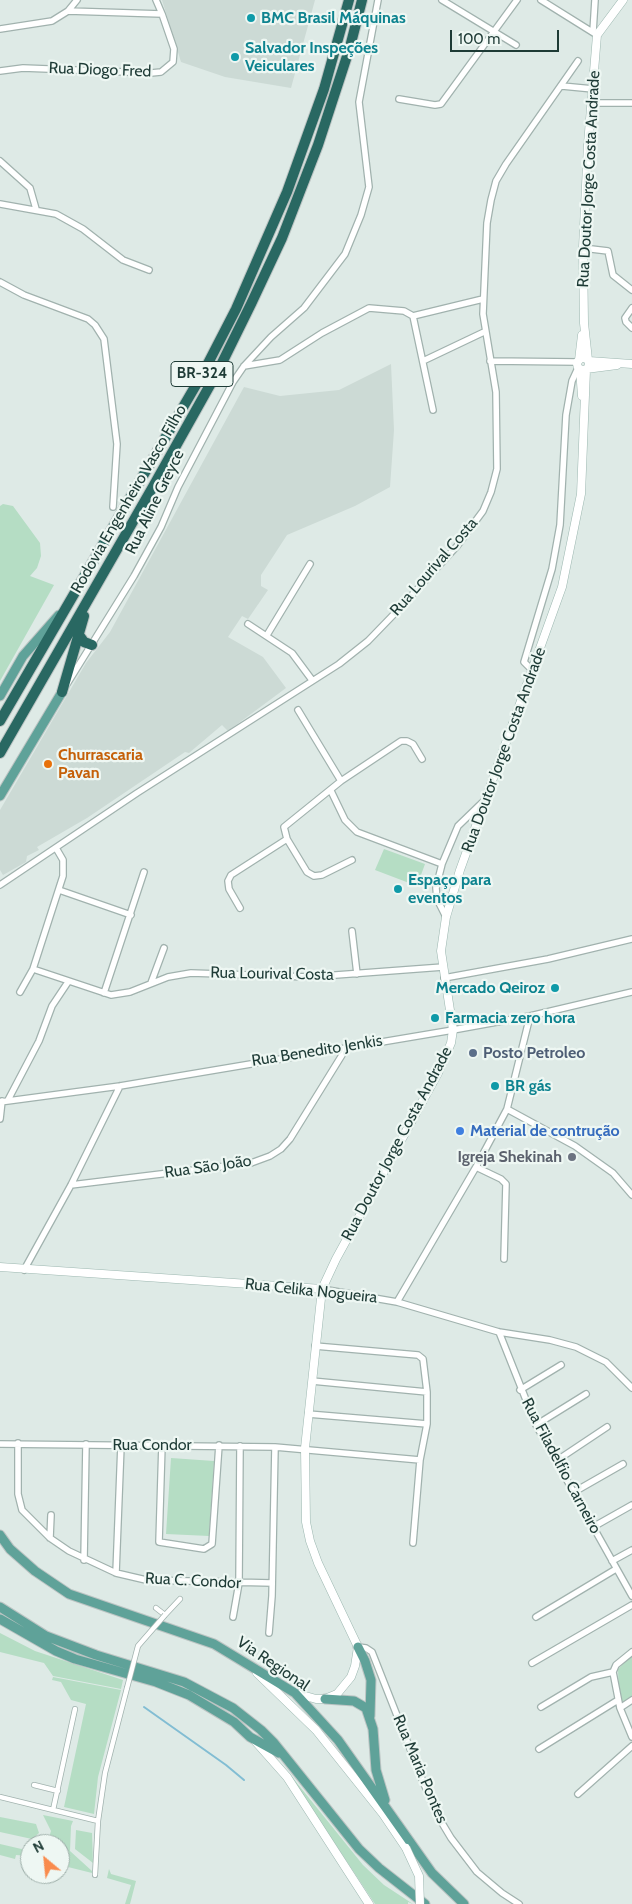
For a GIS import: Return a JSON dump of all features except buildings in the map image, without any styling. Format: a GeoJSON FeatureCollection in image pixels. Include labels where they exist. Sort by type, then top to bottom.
{"type":"FeatureCollection","features":[{"type":"Feature","properties":{"kind":"highway","name":"Rodovia Engenheiro Vasco Filho"},"geometry":{"type":"LineString","coordinates":[[0,721],[74,598],[203,373],[236,309],[297,164],[324,89],[349,0]]}},
{"type":"Feature","properties":{"kind":"highway","name":"Rodovia Engenheiro Vasco Filho"},"geometry":{"type":"LineString","coordinates":[[0,753],[219,369],[278,247],[318,146],[350,47],[362,0]]}},
{"type":"Feature","properties":{"kind":"highway"},"geometry":{"type":"LineString","coordinates":[[62,692],[89,599]]}},
{"type":"Feature","properties":{"kind":"highway"},"geometry":{"type":"LineString","coordinates":[[79,635],[84,642],[92,645]]}},
{"type":"Feature","properties":{"kind":"main road"},"geometry":{"type":"LineString","coordinates":[[595,34],[623,0]]}},
{"type":"Feature","properties":{"kind":"main road","name":"Rua Doutor Jorge Costa Andrade"},"geometry":{"type":"LineString","coordinates":[[358,1647],[310,1541],[304,1500],[305,1448],[322,1289],[336,1258],[438,1073],[451,1043],[453,1030],[444,978],[441,938],[446,917],[461,867],[562,587],[572,542],[581,494],[584,402],[583,248],[595,34]]}},
{"type":"Feature","properties":{"kind":"main road"},"geometry":{"type":"LineString","coordinates":[[583,365],[601,360],[619,364],[632,364]]}},
{"type":"Feature","properties":{"kind":"main road"},"geometry":{"type":"LineString","coordinates":[[0,696],[23,656],[74,598]]}},
{"type":"Feature","properties":{"kind":"main road","name":"Rua Aline Greyce"},"geometry":{"type":"LineString","coordinates":[[0,796],[62,692]]}},
{"type":"Feature","properties":{"kind":"main road","name":"Rua Celika Nogueira"},"geometry":{"type":"LineString","coordinates":[[0,1267],[322,1289]]}},
{"type":"Feature","properties":{"kind":"main road","name":"Via Regional"},"geometry":{"type":"LineString","coordinates":[[0,1535],[10,1549],[35,1571],[69,1594],[198,1638],[244,1661],[295,1693],[338,1740],[432,1873],[464,1904]]}},
{"type":"Feature","properties":{"kind":"main road"},"geometry":{"type":"LineString","coordinates":[[0,1607],[25,1625],[54,1640],[184,1682],[210,1694],[233,1708],[261,1730],[285,1756],[359,1849],[378,1868],[425,1904]]}},
{"type":"Feature","properties":{"kind":"main road"},"geometry":{"type":"LineString","coordinates":[[0,1619],[56,1651],[156,1682],[189,1695],[234,1722],[287,1777],[369,1904]]}},
{"type":"Feature","properties":{"kind":"main road"},"geometry":{"type":"LineString","coordinates":[[326,1699],[337,1694],[345,1686],[355,1666],[358,1647]]}},
{"type":"Feature","properties":{"kind":"main road"},"geometry":{"type":"LineString","coordinates":[[358,1647],[366,1661],[371,1680],[370,1716],[376,1770],[387,1807]]}},
{"type":"Feature","properties":{"kind":"main road"},"geometry":{"type":"LineString","coordinates":[[244,1661],[316,1730],[383,1814],[406,1848],[419,1876],[420,1904]]}},
{"type":"Feature","properties":{"kind":"main road"},"geometry":{"type":"LineString","coordinates":[[295,1693],[326,1699],[354,1701],[366,1708],[370,1716]]}},
{"type":"Feature","properties":{"kind":"main road"},"geometry":{"type":"LineString","coordinates":[[250,1737],[285,1756]]}},
{"type":"Feature","properties":{"kind":"street"},"geometry":{"type":"LineString","coordinates":[[0,29],[52,21],[68,11],[77,0]]}},
{"type":"Feature","properties":{"kind":"street"},"geometry":{"type":"LineString","coordinates":[[68,11],[162,14],[156,0]]}},
{"type":"Feature","properties":{"kind":"street","name":"Rua Aline Greyce"},"geometry":{"type":"LineString","coordinates":[[62,692],[92,645],[161,527],[178,487],[233,382],[244,366],[304,308],[345,254],[361,215],[369,186],[369,174],[359,114],[378,0]]}},
{"type":"Feature","properties":{"kind":"street"},"geometry":{"type":"LineString","coordinates":[[442,0],[516,45]]}},
{"type":"Feature","properties":{"kind":"street"},"geometry":{"type":"LineString","coordinates":[[399,99],[435,105],[441,104],[517,0]]}},
{"type":"Feature","properties":{"kind":"street"},"geometry":{"type":"LineString","coordinates":[[540,0],[595,34]]}},
{"type":"Feature","properties":{"kind":"street"},"geometry":{"type":"LineString","coordinates":[[595,0],[595,34]]}},
{"type":"Feature","properties":{"kind":"street","name":"Rua Diogo Fred"},"geometry":{"type":"LineString","coordinates":[[0,71],[22,68],[139,74],[161,72],[168,68],[174,56],[162,14]]}},
{"type":"Feature","properties":{"kind":"street","name":"Rua Lourival Costa"},"geometry":{"type":"LineString","coordinates":[[0,885],[339,664],[368,641],[457,546],[483,511],[491,492],[496,469],[496,392],[484,332],[483,299],[487,223],[496,181],[578,61]]}},
{"type":"Feature","properties":{"kind":"street"},"geometry":{"type":"LineString","coordinates":[[562,86],[592,89]]}},
{"type":"Feature","properties":{"kind":"street"},"geometry":{"type":"LineString","coordinates":[[592,103],[632,103]]}},
{"type":"Feature","properties":{"kind":"street"},"geometry":{"type":"LineString","coordinates":[[0,161],[30,188],[36,209]]}},
{"type":"Feature","properties":{"kind":"street"},"geometry":{"type":"LineString","coordinates":[[0,204],[56,214],[67,219],[123,260],[149,270]]}},
{"type":"Feature","properties":{"kind":"street"},"geometry":{"type":"LineString","coordinates":[[583,248],[608,251],[613,275],[632,290]]}},
{"type":"Feature","properties":{"kind":"street"},"geometry":{"type":"LineString","coordinates":[[0,282],[24,295],[88,319],[96,325],[104,340],[117,444],[113,507]]}},
{"type":"Feature","properties":{"kind":"street"},"geometry":{"type":"LineString","coordinates":[[244,366],[280,360],[322,333],[369,308],[404,311],[413,316],[483,299]]}},
{"type":"Feature","properties":{"kind":"street"},"geometry":{"type":"LineString","coordinates":[[632,308],[625,318],[632,328]]}},
{"type":"Feature","properties":{"kind":"street"},"geometry":{"type":"LineString","coordinates":[[413,316],[433,410]]}},
{"type":"Feature","properties":{"kind":"street"},"geometry":{"type":"LineString","coordinates":[[423,361],[484,332]]}},
{"type":"Feature","properties":{"kind":"street"},"geometry":{"type":"LineString","coordinates":[[490,361],[583,365]]}},
{"type":"Feature","properties":{"kind":"street"},"geometry":{"type":"LineString","coordinates":[[533,671],[524,662],[552,569],[560,525],[566,414],[572,381],[583,365]]}},
{"type":"Feature","properties":{"kind":"street"},"geometry":{"type":"LineString","coordinates":[[267,635],[310,564]]}},
{"type":"Feature","properties":{"kind":"street"},"geometry":{"type":"LineString","coordinates":[[248,624],[292,653],[312,680]]}},
{"type":"Feature","properties":{"kind":"street"},"geometry":{"type":"LineString","coordinates":[[298,710],[341,782]]}},
{"type":"Feature","properties":{"kind":"street"},"geometry":{"type":"LineString","coordinates":[[352,860],[322,876],[314,876],[307,872],[287,839],[284,831],[287,823],[341,782],[401,741],[413,744],[422,758]]}},
{"type":"Feature","properties":{"kind":"street"},"geometry":{"type":"LineString","coordinates":[[331,791],[345,820],[357,832],[442,864]]}},
{"type":"Feature","properties":{"kind":"street"},"geometry":{"type":"LineString","coordinates":[[446,917],[440,908],[436,888],[442,864],[458,826],[487,797]]}},
{"type":"Feature","properties":{"kind":"street"},"geometry":{"type":"LineString","coordinates":[[240,908],[229,889],[228,881],[231,875],[287,839]]}},
{"type":"Feature","properties":{"kind":"street"},"geometry":{"type":"LineString","coordinates":[[20,992],[33,969],[59,890],[64,866],[56,848]]}},
{"type":"Feature","properties":{"kind":"street"},"geometry":{"type":"LineString","coordinates":[[104,994],[144,872]]}},
{"type":"Feature","properties":{"kind":"street"},"geometry":{"type":"LineString","coordinates":[[59,890],[131,915]]}},
{"type":"Feature","properties":{"kind":"street"},"geometry":{"type":"LineString","coordinates":[[352,931],[357,974]]}},
{"type":"Feature","properties":{"kind":"street"},"geometry":{"type":"LineString","coordinates":[[444,978],[548,959],[632,939]]}},
{"type":"Feature","properties":{"kind":"street"},"geometry":{"type":"LineString","coordinates":[[151,983],[164,948]]}},
{"type":"Feature","properties":{"kind":"street","name":"Rua Lourival Costa"},"geometry":{"type":"LineString","coordinates":[[33,969],[104,994],[130,992],[151,983],[190,973],[280,977],[443,968]]}},
{"type":"Feature","properties":{"kind":"street"},"geometry":{"type":"LineString","coordinates":[[0,1119],[3,1101],[39,1040],[52,1006],[68,982]]}},
{"type":"Feature","properties":{"kind":"street","name":"Rua Benedito Jenkis"},"geometry":{"type":"LineString","coordinates":[[3,1101],[120,1086],[348,1046],[453,1030],[530,1016],[632,992]]}},
{"type":"Feature","properties":{"kind":"street"},"geometry":{"type":"LineString","coordinates":[[397,1302],[476,1167],[506,1109],[530,1016]]}},
{"type":"Feature","properties":{"kind":"street","name":"Rua São João"},"geometry":{"type":"LineString","coordinates":[[71,1185],[251,1163],[270,1156],[282,1149],[290,1139],[348,1046]]}},
{"type":"Feature","properties":{"kind":"street"},"geometry":{"type":"LineString","coordinates":[[24,1270],[71,1185],[120,1086]]}},
{"type":"Feature","properties":{"kind":"street"},"geometry":{"type":"LineString","coordinates":[[506,1109],[540,1126],[599,1162],[632,1195]]}},
{"type":"Feature","properties":{"kind":"street"},"geometry":{"type":"LineString","coordinates":[[476,1167],[501,1179],[506,1184],[504,1259]]}},
{"type":"Feature","properties":{"kind":"street","name":"Rua Celika Nogueira"},"geometry":{"type":"LineString","coordinates":[[322,1289],[397,1302],[499,1332],[550,1340],[594,1354],[616,1369],[632,1388]]}},
{"type":"Feature","properties":{"kind":"street","name":"Rua Filadelfio Carneiro"},"geometry":{"type":"LineString","coordinates":[[499,1332],[520,1390],[536,1426],[632,1595]]}},
{"type":"Feature","properties":{"kind":"street"},"geometry":{"type":"LineString","coordinates":[[315,1346],[418,1355],[423,1359],[427,1392],[426,1424],[420,1460],[413,1543]]}},
{"type":"Feature","properties":{"kind":"street"},"geometry":{"type":"LineString","coordinates":[[520,1390],[561,1365]]}},
{"type":"Feature","properties":{"kind":"street"},"geometry":{"type":"LineString","coordinates":[[312,1381],[427,1392]]}},
{"type":"Feature","properties":{"kind":"street"},"geometry":{"type":"LineString","coordinates":[[536,1426],[586,1394]]}},
{"type":"Feature","properties":{"kind":"street"},"geometry":{"type":"LineString","coordinates":[[308,1414],[426,1424]]}},
{"type":"Feature","properties":{"kind":"street"},"geometry":{"type":"LineString","coordinates":[[556,1460],[607,1426]]}},
{"type":"Feature","properties":{"kind":"street","name":"Rua C. Condor"},"geometry":{"type":"LineString","coordinates":[[18,1443],[18,1494],[22,1510],[50,1538],[84,1560],[116,1573],[157,1581],[272,1583]]}},
{"type":"Feature","properties":{"kind":"street","name":"Rua Condor"},"geometry":{"type":"LineString","coordinates":[[0,1444],[275,1446],[420,1460]]}},
{"type":"Feature","properties":{"kind":"street"},"geometry":{"type":"LineString","coordinates":[[84,1560],[86,1444]]}},
{"type":"Feature","properties":{"kind":"street"},"geometry":{"type":"LineString","coordinates":[[162,1444],[159,1542],[204,1549],[212,1544],[219,1445]]}},
{"type":"Feature","properties":{"kind":"street"},"geometry":{"type":"LineString","coordinates":[[116,1573],[121,1445]]}},
{"type":"Feature","properties":{"kind":"street"},"geometry":{"type":"LineString","coordinates":[[233,1617],[239,1583],[240,1446]]}},
{"type":"Feature","properties":{"kind":"street"},"geometry":{"type":"LineString","coordinates":[[269,1632],[275,1446]]}},
{"type":"Feature","properties":{"kind":"street"},"geometry":{"type":"LineString","coordinates":[[574,1492],[623,1464]]}},
{"type":"Feature","properties":{"kind":"street"},"geometry":{"type":"LineString","coordinates":[[593,1527],[632,1505]]}},
{"type":"Feature","properties":{"kind":"street"},"geometry":{"type":"LineString","coordinates":[[50,1538],[51,1515]]}},
{"type":"Feature","properties":{"kind":"street"},"geometry":{"type":"LineString","coordinates":[[612,1561],[632,1550]]}},
{"type":"Feature","properties":{"kind":"street"},"geometry":{"type":"LineString","coordinates":[[536,1617],[616,1569]]}},
{"type":"Feature","properties":{"kind":"street"},"geometry":{"type":"LineString","coordinates":[[95,1875],[98,1859],[98,1821],[105,1773],[138,1646],[180,1599]]}},
{"type":"Feature","properties":{"kind":"street"},"geometry":{"type":"LineString","coordinates":[[532,1663],[632,1605]]}},
{"type":"Feature","properties":{"kind":"street"},"geometry":{"type":"LineString","coordinates":[[156,1608],[165,1615]]}},
{"type":"Feature","properties":{"kind":"street","name":"Rua Maria Pontes"},"geometry":{"type":"LineString","coordinates":[[358,1647],[366,1648],[372,1652],[424,1784],[451,1838],[477,1872],[502,1893],[519,1904]]}},
{"type":"Feature","properties":{"kind":"street"},"geometry":{"type":"LineString","coordinates":[[632,1652],[616,1665],[613,1672],[620,1708],[632,1737]]}},
{"type":"Feature","properties":{"kind":"street"},"geometry":{"type":"LineString","coordinates":[[541,1707],[591,1677],[613,1672]]}},
{"type":"Feature","properties":{"kind":"street"},"geometry":{"type":"LineString","coordinates":[[539,1749],[618,1700]]}},
{"type":"Feature","properties":{"kind":"street"},"geometry":{"type":"LineString","coordinates":[[620,1708],[632,1700]]}},
{"type":"Feature","properties":{"kind":"street"},"geometry":{"type":"LineString","coordinates":[[53,1810],[75,1709]]}},
{"type":"Feature","properties":{"kind":"street"},"geometry":{"type":"LineString","coordinates":[[578,1794],[632,1746]]}},
{"type":"Feature","properties":{"kind":"street"},"geometry":{"type":"LineString","coordinates":[[34,1785],[58,1791]]}},
{"type":"Feature","properties":{"kind":"street"},"geometry":{"type":"LineString","coordinates":[[0,1797],[98,1821]]}},
{"type":"Feature","properties":{"kind":"shaded area"},"geometry":{"type":"Polygon","coordinates":[[[162,0],[315,0],[291,88],[225,77],[181,62],[162,0]]]}},
{"type":"Feature","properties":{"kind":"shaded area"},"geometry":{"type":"Polygon","coordinates":[[[391,364],[394,430],[390,487],[355,506],[287,535],[261,575],[261,586],[268,590],[248,619],[242,616],[228,637],[263,657],[286,688],[228,731],[222,725],[189,753],[185,752],[87,818],[37,847],[39,850],[27,856],[26,862],[3,875],[0,870],[0,810],[86,663],[110,632],[244,387],[280,396],[339,390],[391,364]]]}},
{"type":"Feature","properties":{"kind":"green space"},"geometry":{"type":"Polygon","coordinates":[[[3,504],[13,506],[40,543],[41,556],[37,568],[30,576],[54,585],[0,681],[0,506],[3,504]]]}},
{"type":"Feature","properties":{"kind":"green space"},"geometry":{"type":"Polygon","coordinates":[[[384,849],[425,864],[417,886],[375,870],[384,849]]]}},
{"type":"Feature","properties":{"kind":"green space"},"geometry":{"type":"Polygon","coordinates":[[[171,1458],[214,1461],[209,1536],[166,1534],[171,1458]]]}},
{"type":"Feature","properties":{"kind":"green space"},"geometry":{"type":"Polygon","coordinates":[[[0,1633],[35,1651],[123,1680],[121,1689],[53,1676],[44,1663],[0,1652],[0,1633]]]}},
{"type":"Feature","properties":{"kind":"green space"},"geometry":{"type":"Polygon","coordinates":[[[632,1655],[632,1699],[622,1702],[619,1700],[618,1669],[632,1655]]]}},
{"type":"Feature","properties":{"kind":"green space"},"geometry":{"type":"Polygon","coordinates":[[[53,1677],[121,1690],[98,1777],[94,1814],[64,1807],[86,1704],[71,1700],[61,1682],[52,1680],[53,1677]]]}},
{"type":"Feature","properties":{"kind":"green space"},"geometry":{"type":"Polygon","coordinates":[[[284,1767],[363,1865],[384,1885],[413,1904],[408,1902],[408,1904],[375,1904],[284,1767]]]}},
{"type":"Feature","properties":{"kind":"green space"},"geometry":{"type":"Polygon","coordinates":[[[43,1815],[73,1821],[70,1851],[70,1834],[50,1834],[51,1831],[43,1815]]]}},
{"type":"Feature","properties":{"kind":"green space"},"geometry":{"type":"Polygon","coordinates":[[[0,1817],[36,1824],[39,1833],[20,1834],[20,1836],[0,1832],[0,1817]]]}},
{"type":"Feature","properties":{"kind":"green space"},"geometry":{"type":"Polygon","coordinates":[[[76,1830],[92,1833],[93,1863],[75,1849],[76,1830]]]}},
{"type":"Feature","properties":{"kind":"green space"},"geometry":{"type":"Polygon","coordinates":[[[0,1844],[20,1849],[20,1855],[16,1855],[15,1859],[0,1855],[0,1844]]]}},
{"type":"Feature","properties":{"kind":"green space"},"geometry":{"type":"Polygon","coordinates":[[[70,1851],[92,1871],[92,1873],[70,1868],[70,1851]]]}},
{"type":"Feature","properties":{"kind":"green space"},"geometry":{"type":"Polygon","coordinates":[[[109,1869],[111,1874],[136,1881],[130,1904],[125,1904],[131,1885],[107,1878],[109,1869]]]}},
{"type":"Feature","properties":{"kind":"waterway"},"geometry":{"type":"LineString","coordinates":[[144,1707],[226,1765],[244,1780]]}},
{"type":"Feature","properties":{"kind":"place","name":"BMC Brasil Máquinas"},"geometry":{"type":"Point","coordinates":[251,18]}},
{"type":"Feature","properties":{"kind":"place","name":"Salvador Inspeções Veiculares"},"geometry":{"type":"Point","coordinates":[235,57]}},
{"type":"Feature","properties":{"kind":"place","name":"Churrascaria Pavan"},"geometry":{"type":"Point","coordinates":[48,764]}},
{"type":"Feature","properties":{"kind":"place","name":"Espaço para eventos"},"geometry":{"type":"Point","coordinates":[398,889]}},
{"type":"Feature","properties":{"kind":"place","name":"Mercado Qeiroz"},"geometry":{"type":"Point","coordinates":[555,988]}},
{"type":"Feature","properties":{"kind":"place","name":"Farmacia zero hora"},"geometry":{"type":"Point","coordinates":[435,1018]}},
{"type":"Feature","properties":{"kind":"place","name":"Posto Petroleo"},"geometry":{"type":"Point","coordinates":[473,1053]}},
{"type":"Feature","properties":{"kind":"place","name":"BR gás"},"geometry":{"type":"Point","coordinates":[495,1086]}},
{"type":"Feature","properties":{"kind":"place","name":"Material de contrução"},"geometry":{"type":"Point","coordinates":[460,1131]}},
{"type":"Feature","properties":{"kind":"place","name":"Igreja Shekinah"},"geometry":{"type":"Point","coordinates":[572,1157]}}]}
